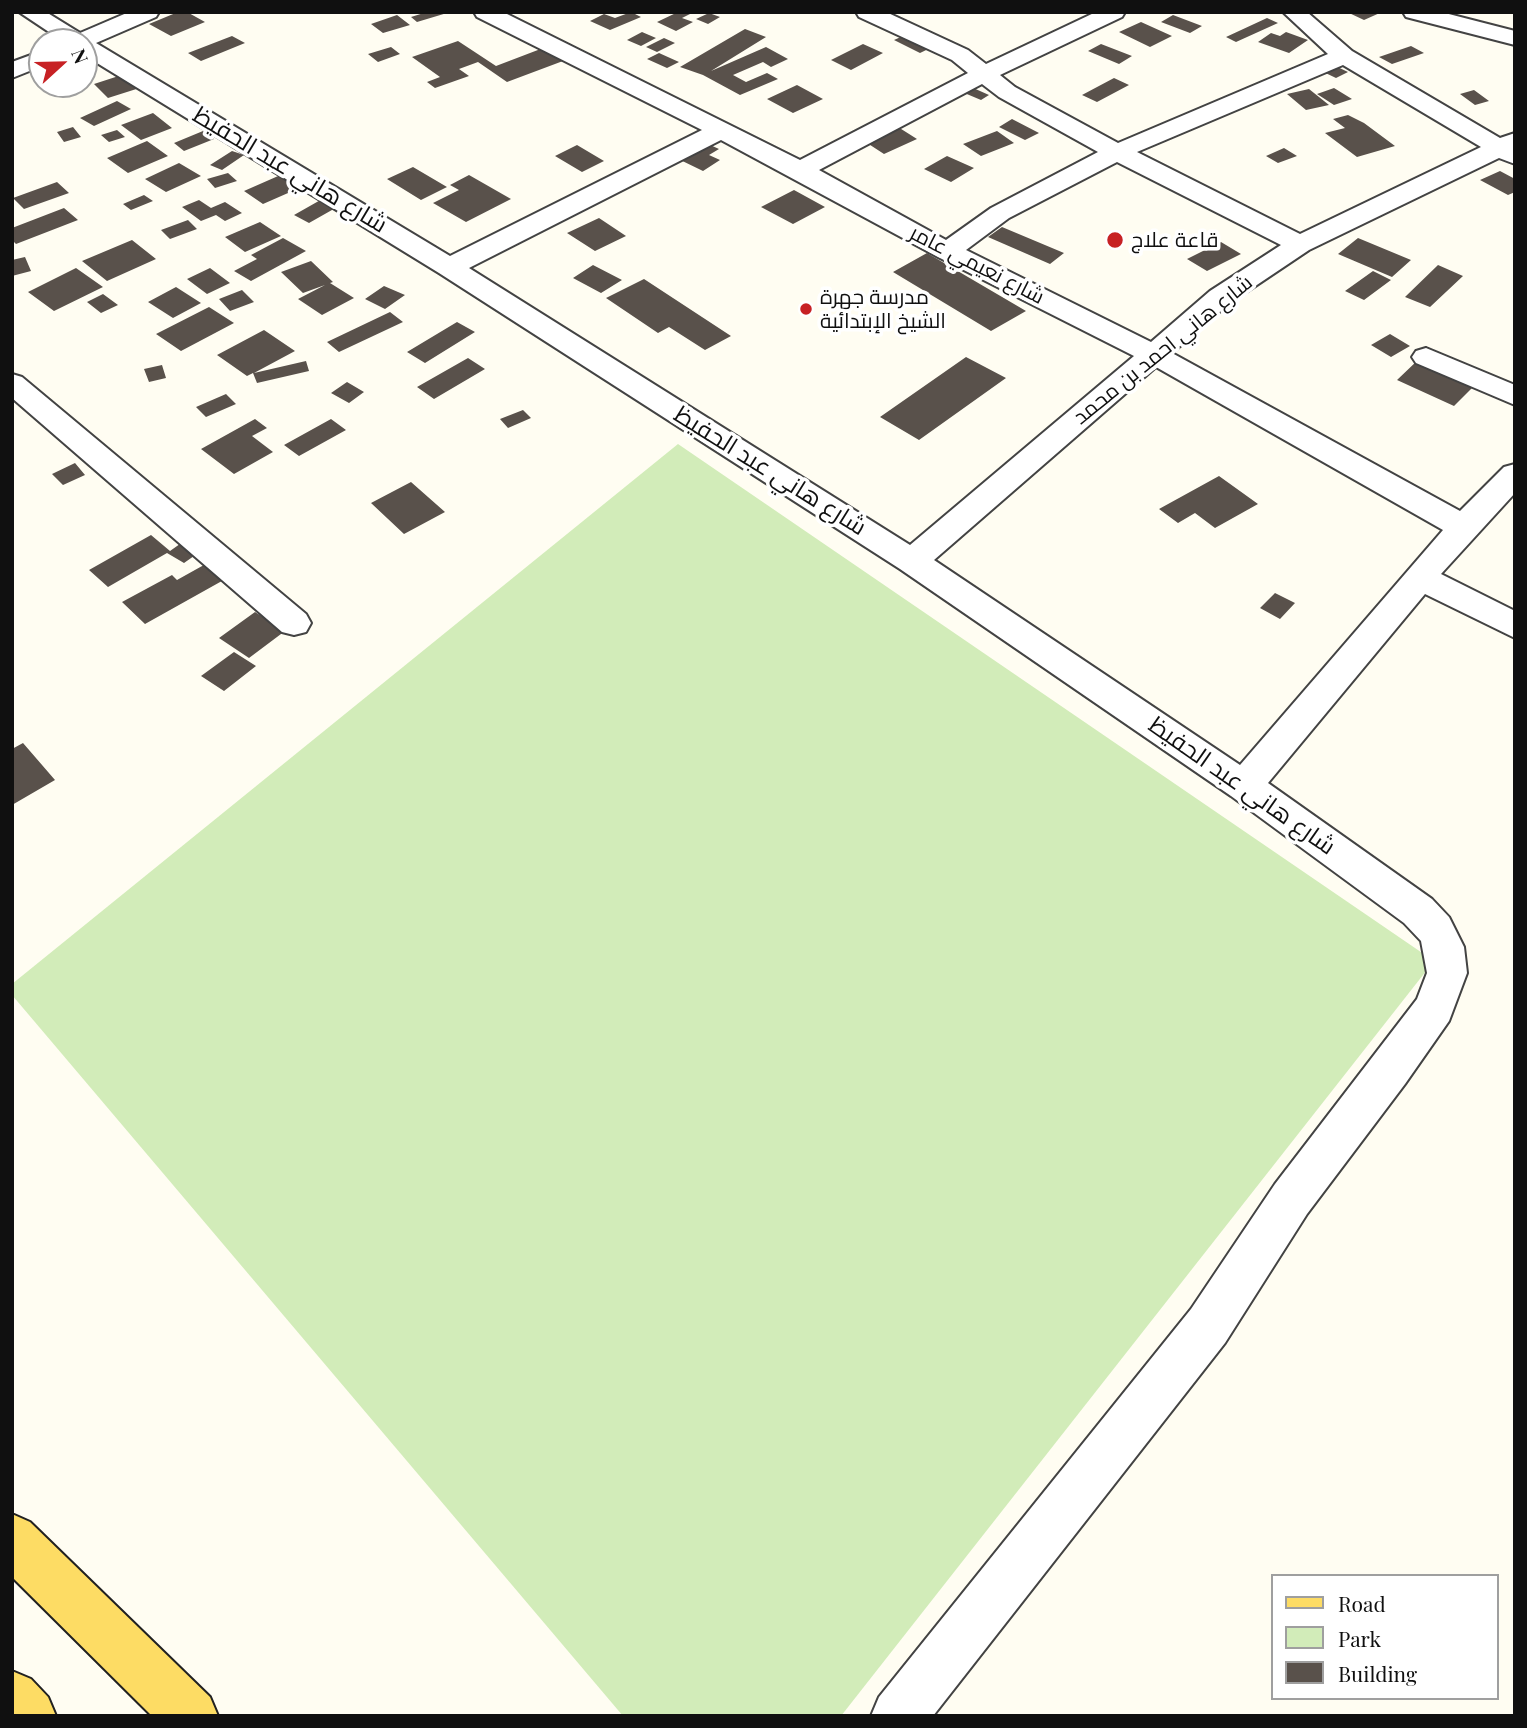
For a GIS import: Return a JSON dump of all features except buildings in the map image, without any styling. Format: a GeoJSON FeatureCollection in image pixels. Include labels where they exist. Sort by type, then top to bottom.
{"type":"FeatureCollection","features":[{"type":"Feature","properties":{"kind":"main road"},"geometry":{"type":"LineString","coordinates":[[12,1540],[191,1716]]}},
{"type":"Feature","properties":{"kind":"main road"},"geometry":{"type":"LineString","coordinates":[[12,1698],[29,1716]]}},
{"type":"Feature","properties":{"kind":"street","name":"شارع هاني عبد الحفيظ"},"geometry":{"type":"LineString","coordinates":[[30,12],[56,28]]}},
{"type":"Feature","properties":{"kind":"street"},"geometry":{"type":"LineString","coordinates":[[98,35],[148,12]]}},
{"type":"Feature","properties":{"kind":"street","name":"شارع نعيمي عامر"},"geometry":{"type":"LineString","coordinates":[[485,12],[800,170],[947,251],[1153,354],[1463,527]]}},
{"type":"Feature","properties":{"kind":"street"},"geometry":{"type":"LineString","coordinates":[[867,12],[953,52],[1007,92],[1117,152],[1300,244]]}},
{"type":"Feature","properties":{"kind":"street"},"geometry":{"type":"LineString","coordinates":[[800,170],[985,74],[1114,12]]}},
{"type":"Feature","properties":{"kind":"street"},"geometry":{"type":"LineString","coordinates":[[1294,12],[1344,56],[1509,148]]}},
{"type":"Feature","properties":{"kind":"street"},"geometry":{"type":"LineString","coordinates":[[1414,12],[1515,38]]}},
{"type":"Feature","properties":{"kind":"street","name":"شارع هاني عبد الحفيظ"},"geometry":{"type":"LineString","coordinates":[[98,54],[449,267],[912,561],[1244,786],[1418,911],[1435,929],[1444,947],[1447,973],[1434,1008],[1390,1071],[1291,1199],[1208,1326],[898,1716]]}},
{"type":"Feature","properties":{"kind":"street"},"geometry":{"type":"LineString","coordinates":[[947,251],[1000,213],[1117,152],[1344,56]]}},
{"type":"Feature","properties":{"kind":"street"},"geometry":{"type":"LineString","coordinates":[[449,267],[719,131]]}},
{"type":"Feature","properties":{"kind":"street","name":"شارع هاني احمد بن محمد"},"geometry":{"type":"LineString","coordinates":[[912,561],[1220,297],[1300,244],[1509,148]]}},
{"type":"Feature","properties":{"kind":"street"},"geometry":{"type":"LineString","coordinates":[[1426,357],[1515,396]]}},
{"type":"Feature","properties":{"kind":"street"},"geometry":{"type":"LineString","coordinates":[[12,383],[294,624]]}},
{"type":"Feature","properties":{"kind":"street"},"geometry":{"type":"LineString","coordinates":[[1244,786],[1463,527],[1515,474]]}},
{"type":"Feature","properties":{"kind":"street"},"geometry":{"type":"LineString","coordinates":[[1421,579],[1515,626]]}},
{"type":"Feature","properties":{"kind":"green space"},"geometry":{"type":"Polygon","coordinates":[[[678,444],[1434,961],[841,1716],[623,1716],[12,995],[12,984],[678,444]]]}},
{"type":"Feature","properties":{"kind":"place","name":"قاعة علاج"},"geometry":{"type":"Point","coordinates":[1115,240]}},
{"type":"Feature","properties":{"kind":"place","name":"مدرسة جهرة الشيخ الإبتدائية"},"geometry":{"type":"Point","coordinates":[806,309]}}]}
